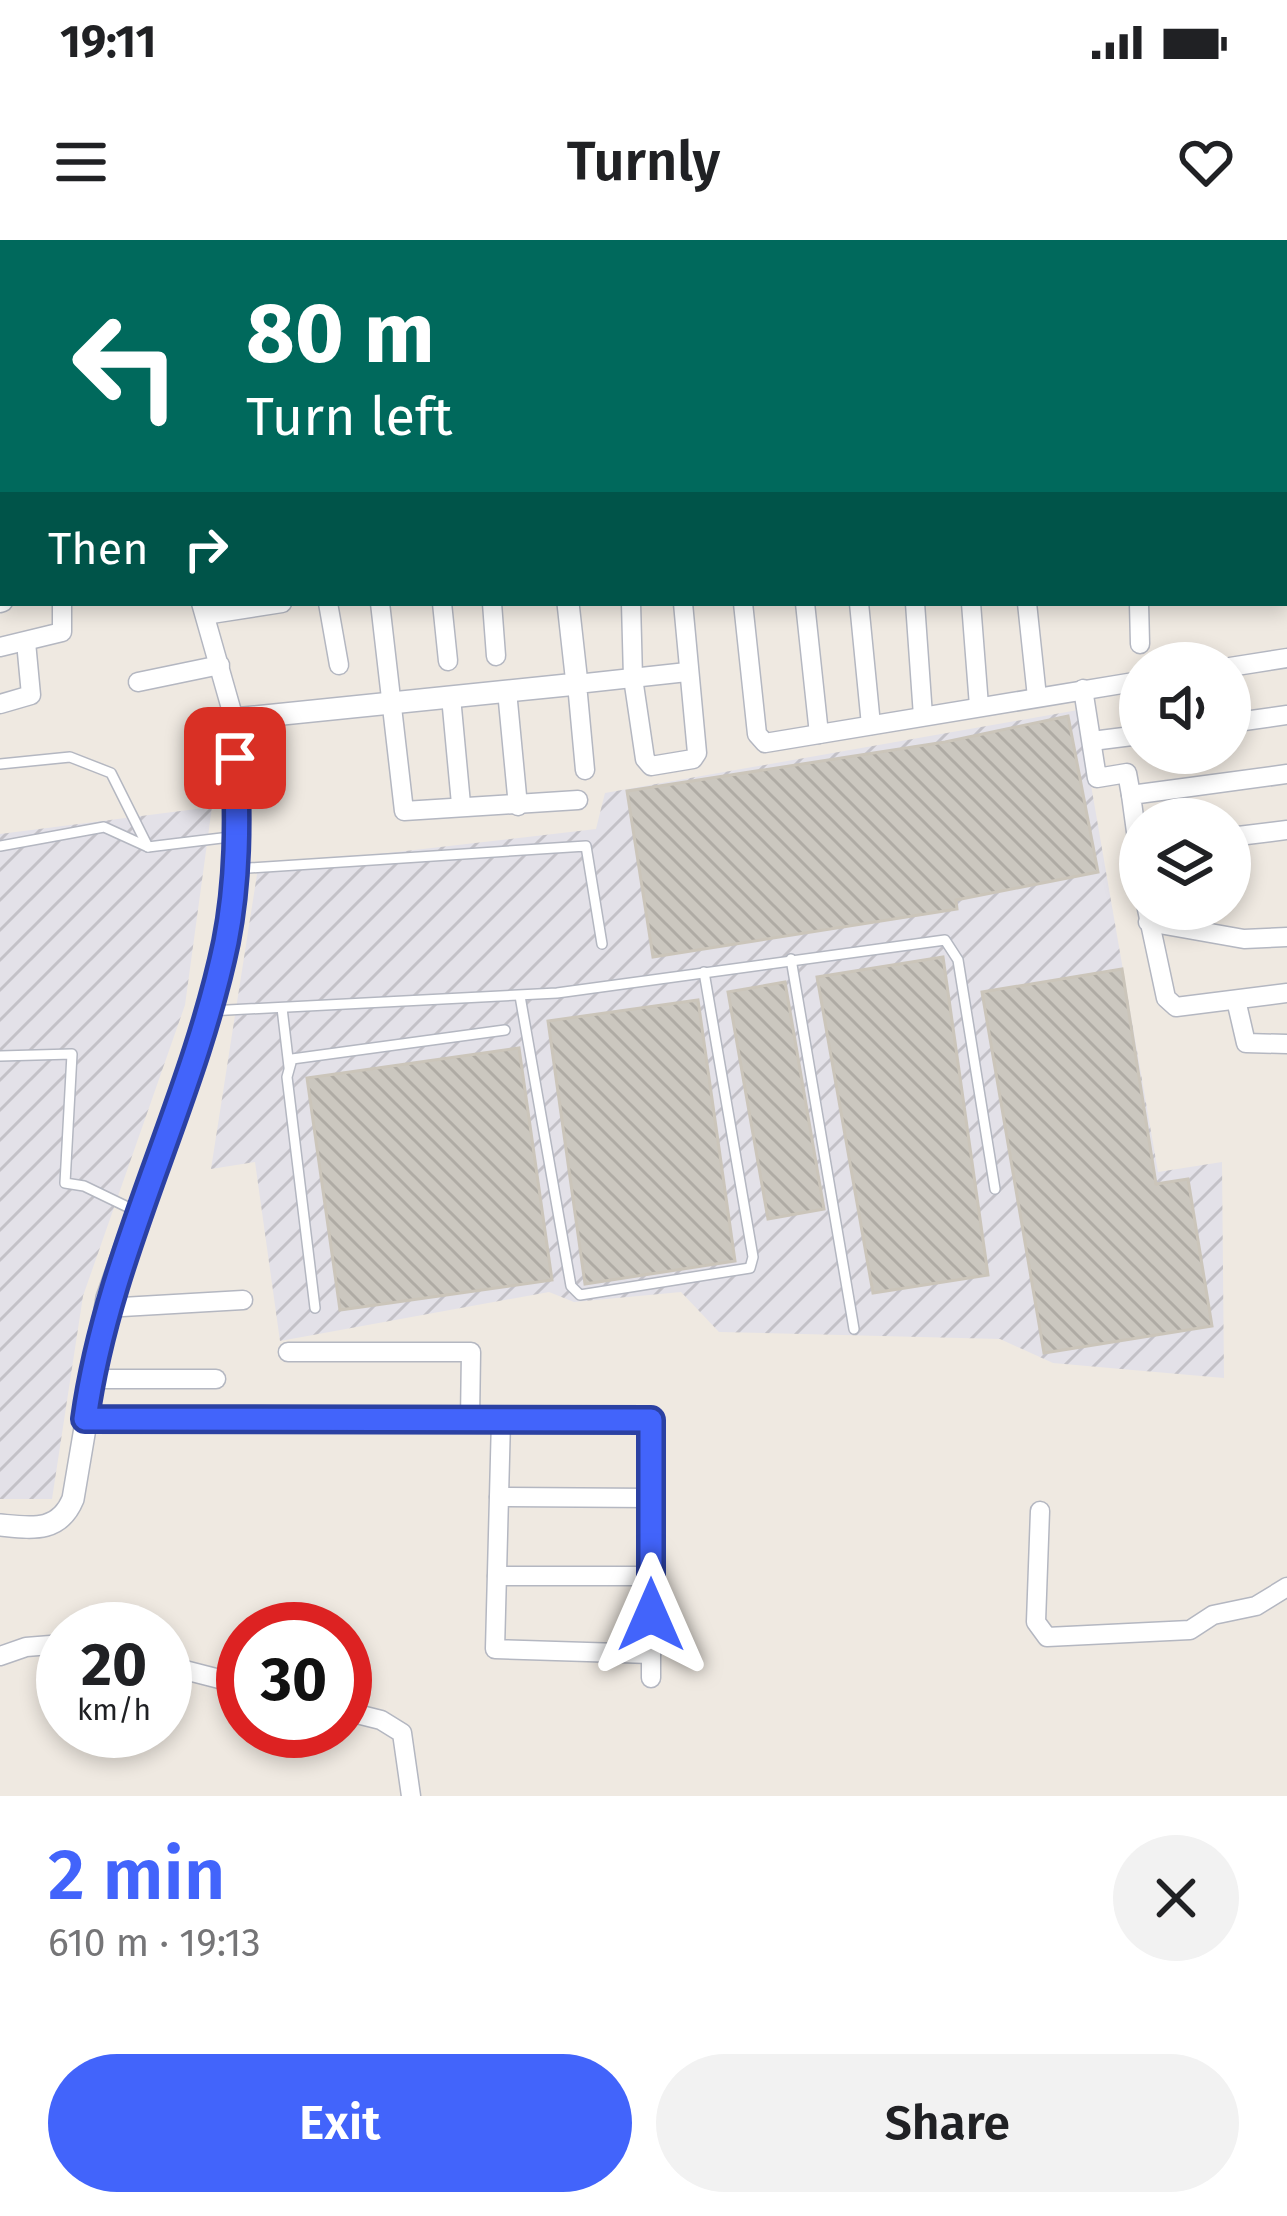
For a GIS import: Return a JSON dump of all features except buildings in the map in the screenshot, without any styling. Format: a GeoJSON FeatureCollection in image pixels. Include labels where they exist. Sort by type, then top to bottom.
{"type":"FeatureCollection","features":[{"type":"Feature","properties":{"kind":"street"},"geometry":{"type":"LineString","coordinates":[[0,647],[62,632],[62,606]]}},
{"type":"Feature","properties":{"kind":"street"},"geometry":{"type":"LineString","coordinates":[[0,1525],[40,1528],[68,1514],[105,1308],[208,1011],[226,938],[238,836],[234,719],[203,609],[242,606]]}},
{"type":"Feature","properties":{"kind":"street"},"geometry":{"type":"LineString","coordinates":[[329,606],[339,665]]}},
{"type":"Feature","properties":{"kind":"street"},"geometry":{"type":"LineString","coordinates":[[380,606],[404,811],[578,800]]}},
{"type":"Feature","properties":{"kind":"street"},"geometry":{"type":"LineString","coordinates":[[442,606],[448,661]]}},
{"type":"Feature","properties":{"kind":"street"},"geometry":{"type":"LineString","coordinates":[[492,606],[496,656]]}},
{"type":"Feature","properties":{"kind":"street"},"geometry":{"type":"LineString","coordinates":[[568,606],[585,770]]}},
{"type":"Feature","properties":{"kind":"street"},"geometry":{"type":"LineString","coordinates":[[631,606],[633,678],[645,759],[651,766],[696,757],[683,606]]}},
{"type":"Feature","properties":{"kind":"street"},"geometry":{"type":"LineString","coordinates":[[743,606],[760,740],[1119,683]]}},
{"type":"Feature","properties":{"kind":"street"},"geometry":{"type":"LineString","coordinates":[[805,606],[819,734]]}},
{"type":"Feature","properties":{"kind":"street"},"geometry":{"type":"LineString","coordinates":[[859,606],[872,725]]}},
{"type":"Feature","properties":{"kind":"street"},"geometry":{"type":"LineString","coordinates":[[914,606],[923,716]]}},
{"type":"Feature","properties":{"kind":"street"},"geometry":{"type":"LineString","coordinates":[[971,606],[979,706]]}},
{"type":"Feature","properties":{"kind":"street"},"geometry":{"type":"LineString","coordinates":[[1027,606],[1037,697]]}},
{"type":"Feature","properties":{"kind":"street"},"geometry":{"type":"LineString","coordinates":[[1139,606],[1140,642]]}},
{"type":"Feature","properties":{"kind":"street"},"geometry":{"type":"LineString","coordinates":[[0,704],[31,695],[26,642]]}},
{"type":"Feature","properties":{"kind":"street"},"geometry":{"type":"LineString","coordinates":[[1251,664],[1287,658]]}},
{"type":"Feature","properties":{"kind":"street"},"geometry":{"type":"LineString","coordinates":[[138,682],[220,665]]}},
{"type":"Feature","properties":{"kind":"street"},"geometry":{"type":"LineString","coordinates":[[234,719],[687,672]]}},
{"type":"Feature","properties":{"kind":"street"},"geometry":{"type":"LineString","coordinates":[[1083,689],[1097,778],[1127,773],[1131,798]]}},
{"type":"Feature","properties":{"kind":"street"},"geometry":{"type":"LineString","coordinates":[[507,691],[518,806]]}},
{"type":"Feature","properties":{"kind":"street"},"geometry":{"type":"LineString","coordinates":[[451,697],[461,804]]}},
{"type":"Feature","properties":{"kind":"street"},"geometry":{"type":"LineString","coordinates":[[1251,720],[1287,715]]}},
{"type":"Feature","properties":{"kind":"street"},"geometry":{"type":"LineString","coordinates":[[1092,741],[1119,738]]}},
{"type":"Feature","properties":{"kind":"street"},"geometry":{"type":"LineString","coordinates":[[1131,795],[1287,774]]}},
{"type":"Feature","properties":{"kind":"street"},"geometry":{"type":"LineString","coordinates":[[1251,834],[1287,830]]}},
{"type":"Feature","properties":{"kind":"street"},"geometry":{"type":"LineString","coordinates":[[1152,930],[1170,1004],[1183,1007],[1287,993]]}},
{"type":"Feature","properties":{"kind":"street"},"geometry":{"type":"LineString","coordinates":[[1208,930],[1244,939],[1287,937]]}},
{"type":"Feature","properties":{"kind":"street"},"geometry":{"type":"LineString","coordinates":[[1236,1000],[1246,1043],[1287,1044]]}},
{"type":"Feature","properties":{"kind":"street"},"geometry":{"type":"LineString","coordinates":[[105,1308],[243,1300]]}},
{"type":"Feature","properties":{"kind":"street"},"geometry":{"type":"LineString","coordinates":[[287,1352],[471,1352],[470,1420]]}},
{"type":"Feature","properties":{"kind":"street"},"geometry":{"type":"LineString","coordinates":[[90,1379],[216,1379]]}},
{"type":"Feature","properties":{"kind":"street"},"geometry":{"type":"LineString","coordinates":[[85,1419],[651,1420],[651,1678]]}},
{"type":"Feature","properties":{"kind":"street"},"geometry":{"type":"LineString","coordinates":[[501,1420],[495,1649],[651,1654]]}},
{"type":"Feature","properties":{"kind":"street"},"geometry":{"type":"LineString","coordinates":[[499,1497],[651,1498]]}},
{"type":"Feature","properties":{"kind":"street"},"geometry":{"type":"LineString","coordinates":[[1040,1511],[1036,1622],[1042,1635],[1185,1631],[1213,1615],[1256,1606],[1287,1587]]}},
{"type":"Feature","properties":{"kind":"street"},"geometry":{"type":"LineString","coordinates":[[496,1576],[651,1576]]}},
{"type":"Feature","properties":{"kind":"street"},"geometry":{"type":"LineString","coordinates":[[0,1656],[36,1649]]}},
{"type":"Feature","properties":{"kind":"street"},"geometry":{"type":"LineString","coordinates":[[372,1718],[402,1733],[411,1796]]}},
{"type":"Feature","properties":{"kind":"lane"},"geometry":{"type":"LineString","coordinates":[[0,764],[70,757],[110,773],[148,847]]}},
{"type":"Feature","properties":{"kind":"lane"},"geometry":{"type":"LineString","coordinates":[[0,846],[112,827],[148,847],[238,836]]}},
{"type":"Feature","properties":{"kind":"lane"},"geometry":{"type":"LineString","coordinates":[[234,869],[586,846],[602,944]]}},
{"type":"Feature","properties":{"kind":"lane"},"geometry":{"type":"LineString","coordinates":[[208,1011],[520,996],[936,939],[951,944],[995,1189]]}},
{"type":"Feature","properties":{"kind":"lane"},"geometry":{"type":"LineString","coordinates":[[791,959],[854,1329]]}},
{"type":"Feature","properties":{"kind":"lane"},"geometry":{"type":"LineString","coordinates":[[520,996],[572,1286],[580,1295],[603,1292],[744,1273],[753,1257],[704,972]]}},
{"type":"Feature","properties":{"kind":"lane"},"geometry":{"type":"LineString","coordinates":[[282,1007],[315,1308]]}},
{"type":"Feature","properties":{"kind":"lane"},"geometry":{"type":"LineString","coordinates":[[289,1067],[301,1055],[505,1030]]}},
{"type":"Feature","properties":{"kind":"lane"},"geometry":{"type":"LineString","coordinates":[[0,1056],[72,1054],[65,1183],[84,1186],[138,1212]]}},
{"type":"Feature","properties":{"kind":"shaded area"},"geometry":{"type":"Polygon","coordinates":[[[1078,710],[1158,1172],[1222,1162],[1224,1378],[1053,1363],[1000,1339],[719,1332],[681,1292],[574,1302],[549,1292],[280,1341],[255,1162],[211,1169],[258,868],[596,829],[605,793],[1078,710]]]}},
{"type":"Feature","properties":{"kind":"shaded area"},"geometry":{"type":"Polygon","coordinates":[[[212,807],[185,1005],[83,1296],[52,1499],[0,1499],[0,834],[212,807]]]}},
{"type":"Feature","properties":{"kind":"route"},"geometry":{"type":"LineString","coordinates":[[235,758],[238,836],[226,938],[208,1011],[107,1298],[85,1419],[651,1420],[651,1615]]}}]}
